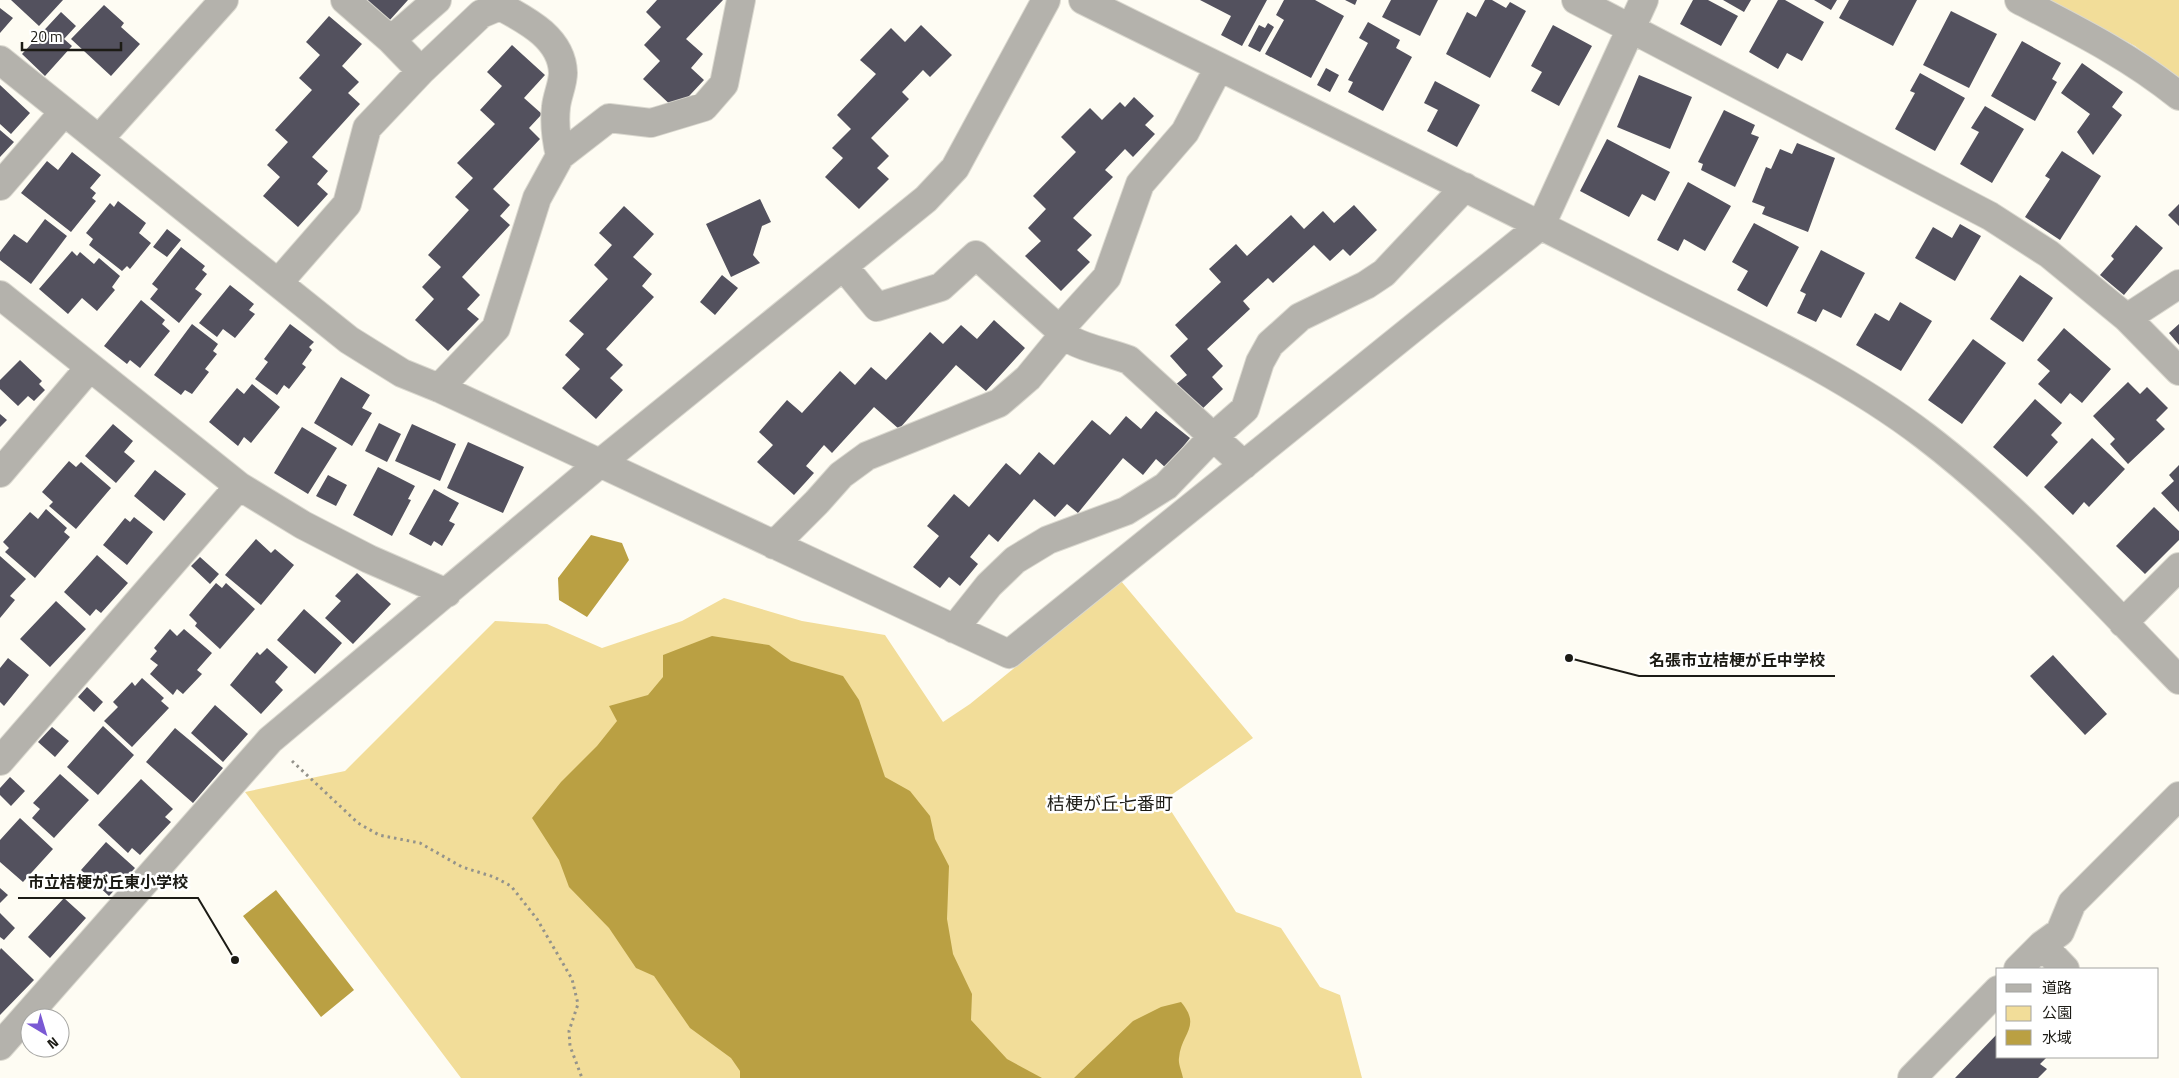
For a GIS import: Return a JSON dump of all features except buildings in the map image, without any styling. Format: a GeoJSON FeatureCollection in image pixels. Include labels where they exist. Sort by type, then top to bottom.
{"type":"FeatureCollection","features":[{"type":"Feature","properties":{"kind":"street"},"geometry":{"type":"LineString","coordinates":[[99,139],[224,0]]}},
{"type":"Feature","properties":{"kind":"street"},"geometry":{"type":"LineString","coordinates":[[345,0],[391,40],[421,71]]}},
{"type":"Feature","properties":{"kind":"street"},"geometry":{"type":"LineString","coordinates":[[391,40],[437,0]]}},
{"type":"Feature","properties":{"kind":"street"},"geometry":{"type":"LineString","coordinates":[[439,388],[496,328],[537,198],[560,156],[609,118],[651,123],[704,107],[724,84],[742,0]]}},
{"type":"Feature","properties":{"kind":"street"},"geometry":{"type":"LineString","coordinates":[[0,1046],[270,740],[598,464],[926,199],[955,168],[1046,0]]}},
{"type":"Feature","properties":{"kind":"street"},"geometry":{"type":"LineString","coordinates":[[1083,0],[1541,225],[1836,377],[1922,434],[1968,470],[2064,560],[2179,680]]}},
{"type":"Feature","properties":{"kind":"street"},"geometry":{"type":"LineString","coordinates":[[1576,0],[1990,216],[2049,254],[2127,318],[2179,371]]}},
{"type":"Feature","properties":{"kind":"street"},"geometry":{"type":"LineString","coordinates":[[0,60],[63,113],[99,139],[349,340],[402,373],[439,388],[598,464],[1009,654],[1541,225],[1644,0]]}},
{"type":"Feature","properties":{"kind":"street"},"geometry":{"type":"LineString","coordinates":[[2019,0],[2114,50],[2152,74],[2179,96]]}},
{"type":"Feature","properties":{"kind":"street"},"geometry":{"type":"LineString","coordinates":[[278,283],[347,204],[367,128],[421,71],[481,14],[500,6],[539,28],[556,50],[563,72],[556,107],[555,136],[560,156]]}},
{"type":"Feature","properties":{"kind":"street"},"geometry":{"type":"LineString","coordinates":[[774,545],[850,467],[867,456],[999,402],[1028,378],[1062,331],[1107,277],[1140,184],[1185,132],[1219,67]]}},
{"type":"Feature","properties":{"kind":"street"},"geometry":{"type":"LineString","coordinates":[[0,186],[63,113]]}},
{"type":"Feature","properties":{"kind":"street"},"geometry":{"type":"LineString","coordinates":[[954,629],[989,585],[1015,560],[1048,540],[1126,511],[1145,501],[1166,486],[1212,438],[1245,409],[1260,362],[1270,344],[1300,317],[1366,285],[1384,272],[1465,187]]}},
{"type":"Feature","properties":{"kind":"street"},"geometry":{"type":"LineString","coordinates":[[844,267],[878,307],[941,287],[976,256],[1070,340],[1086,348],[1112,353],[1129,360],[1212,438],[1244,465]]}},
{"type":"Feature","properties":{"kind":"street"},"geometry":{"type":"LineString","coordinates":[[2127,318],[2179,284]]}},
{"type":"Feature","properties":{"kind":"street"},"geometry":{"type":"LineString","coordinates":[[0,295],[239,486],[303,524],[369,559],[447,593]]}},
{"type":"Feature","properties":{"kind":"street"},"geometry":{"type":"LineString","coordinates":[[0,473],[90,367]]}},
{"type":"Feature","properties":{"kind":"street"},"geometry":{"type":"LineString","coordinates":[[0,761],[239,486]]}},
{"type":"Feature","properties":{"kind":"street"},"geometry":{"type":"LineString","coordinates":[[2123,622],[2179,566]]}},
{"type":"Feature","properties":{"kind":"street"},"geometry":{"type":"LineString","coordinates":[[2019,968],[2042,945],[2060,932],[2072,903],[2179,796]]}},
{"type":"Feature","properties":{"kind":"street"},"geometry":{"type":"LineString","coordinates":[[2042,945],[2064,968]]}},
{"type":"Feature","properties":{"kind":"street"},"geometry":{"type":"LineString","coordinates":[[1912,1078],[1996,992]]}},
{"type":"Feature","properties":{"kind":"path"},"geometry":{"type":"LineString","coordinates":[[270,740],[358,823],[379,835],[420,844],[462,867],[494,877],[511,886],[536,919],[572,979],[578,1004],[569,1031],[570,1046],[582,1078]]}},
{"type":"Feature","properties":{"kind":"green space"},"geometry":{"type":"Polygon","coordinates":[[[2049,0],[2179,0],[2179,79],[2135,46],[2049,0]]]}},
{"type":"Feature","properties":{"kind":"green space"},"geometry":{"type":"Polygon","coordinates":[[[1121,581],[1253,738],[1164,800],[1236,912],[1281,928],[1320,987],[1340,995],[1362,1078],[461,1078],[245,792],[345,771],[495,621],[547,624],[602,648],[682,621],[724,598],[802,621],[885,635],[943,722],[970,704],[1121,581]]]}},
{"type":"Feature","properties":{"kind":"water"},"geometry":{"type":"Polygon","coordinates":[[[591,535],[622,543],[629,560],[587,617],[559,600],[558,578],[591,535]]]}},
{"type":"Feature","properties":{"kind":"water"},"geometry":{"type":"Polygon","coordinates":[[[712,636],[769,645],[791,661],[843,676],[859,700],[885,777],[910,791],[930,816],[935,839],[949,866],[947,919],[953,954],[972,994],[971,1020],[1007,1059],[1042,1078],[740,1078],[740,1071],[731,1058],[690,1028],[654,976],[636,968],[609,928],[569,887],[559,860],[532,818],[561,782],[597,746],[617,721],[609,706],[648,695],[663,677],[663,655],[712,636]]]}},
{"type":"Feature","properties":{"kind":"water"},"geometry":{"type":"Polygon","coordinates":[[[276,890],[354,990],[321,1017],[243,916],[276,890]]]}},
{"type":"Feature","properties":{"kind":"water"},"geometry":{"type":"Polygon","coordinates":[[[1181,1002],[1190,1018],[1189,1030],[1183,1042],[1179,1058],[1183,1078],[1074,1078],[1133,1021],[1161,1007],[1181,1002]]]}},
{"type":"Feature","properties":{"kind":"place","name":"名張市立桔梗が丘中学校"},"geometry":{"type":"Point","coordinates":[1569,658]}},
{"type":"Feature","properties":{"kind":"place","name":"市立桔梗が丘東小学校"},"geometry":{"type":"Point","coordinates":[235,960]}},
{"type":"Feature","properties":{"kind":"district","name":"桔梗が丘七番町"},"geometry":{"type":"Point","coordinates":[1110,804]}}]}
